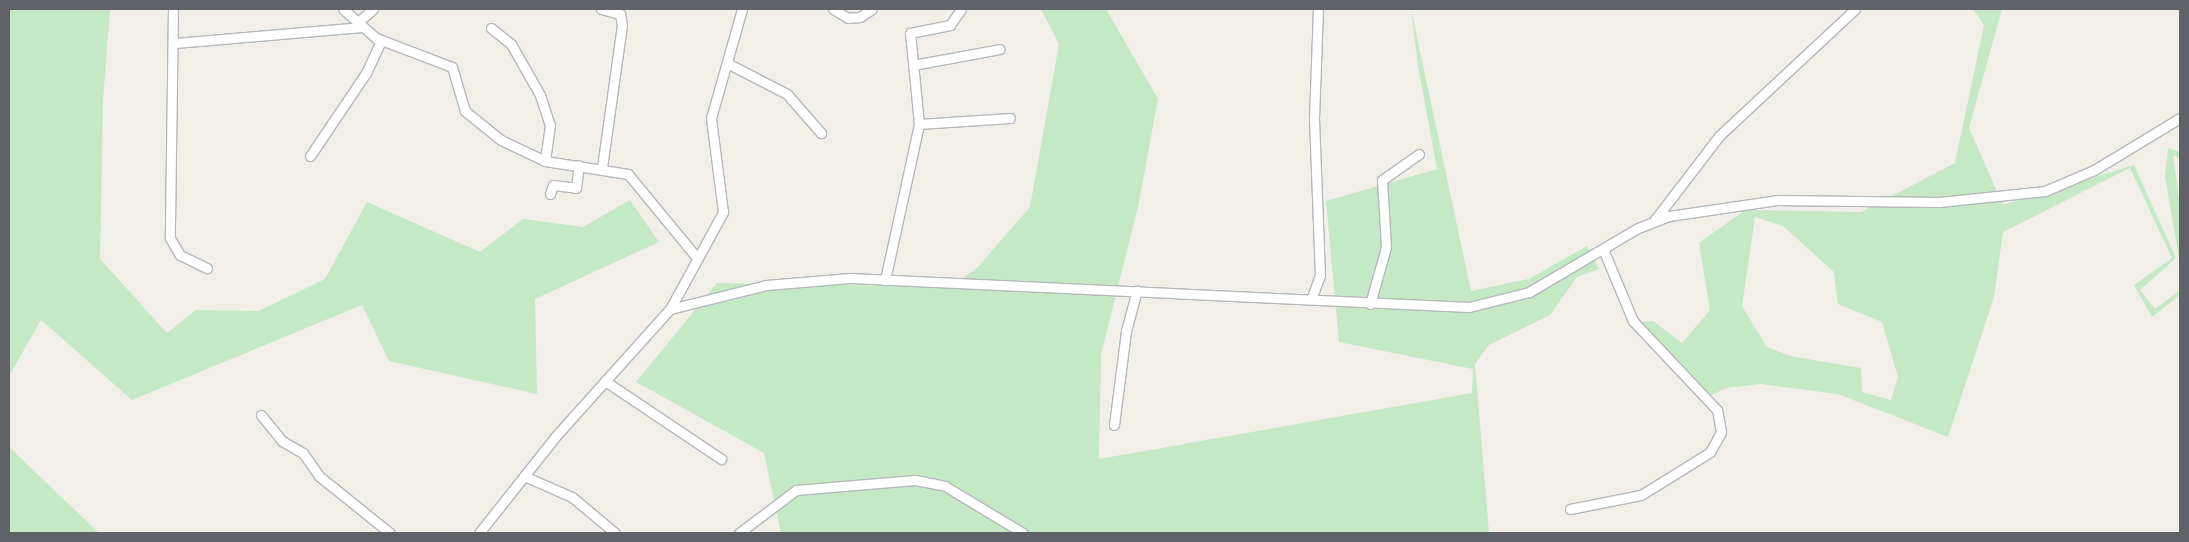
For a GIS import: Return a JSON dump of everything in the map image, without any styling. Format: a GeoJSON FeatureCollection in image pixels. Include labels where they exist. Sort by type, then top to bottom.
{"type":"FeatureCollection","features":[{"type":"Feature","properties":{"kind":"street"},"geometry":{"type":"LineString","coordinates":[[173,9],[175,43],[170,238],[180,255],[207,268]]}},
{"type":"Feature","properties":{"kind":"street"},"geometry":{"type":"LineString","coordinates":[[342,9],[381,40],[445,61],[456,76],[460,102],[476,124],[545,161],[602,166],[636,180],[697,258]]}},
{"type":"Feature","properties":{"kind":"street"},"geometry":{"type":"LineString","coordinates":[[175,43],[360,25],[374,9]]}},
{"type":"Feature","properties":{"kind":"street"},"geometry":{"type":"LineString","coordinates":[[601,9],[620,14],[622,25],[602,166]]}},
{"type":"Feature","properties":{"kind":"street"},"geometry":{"type":"LineString","coordinates":[[479,533],[524,476],[670,308],[723,212],[711,118],[742,9]]}},
{"type":"Feature","properties":{"kind":"street"},"geometry":{"type":"LineString","coordinates":[[833,9],[848,18],[860,17],[872,9]]}},
{"type":"Feature","properties":{"kind":"street"},"geometry":{"type":"LineString","coordinates":[[885,280],[919,124],[909,40],[913,29],[950,25],[962,9]]}},
{"type":"Feature","properties":{"kind":"street"},"geometry":{"type":"LineString","coordinates":[[1312,298],[1320,275],[1314,118],[1318,9]]}},
{"type":"Feature","properties":{"kind":"street"},"geometry":{"type":"LineString","coordinates":[[1654,221],[1719,136],[1855,9]]}},
{"type":"Feature","properties":{"kind":"street"},"geometry":{"type":"LineString","coordinates":[[491,28],[512,44],[540,95],[550,125],[545,161]]}},
{"type":"Feature","properties":{"kind":"street"},"geometry":{"type":"LineString","coordinates":[[310,156],[366,73],[381,40]]}},
{"type":"Feature","properties":{"kind":"street"},"geometry":{"type":"LineString","coordinates":[[913,65],[1000,49]]}},
{"type":"Feature","properties":{"kind":"street"},"geometry":{"type":"LineString","coordinates":[[726,63],[787,94],[821,133]]}},
{"type":"Feature","properties":{"kind":"street"},"geometry":{"type":"LineString","coordinates":[[919,124],[1010,118]]}},
{"type":"Feature","properties":{"kind":"street"},"geometry":{"type":"LineString","coordinates":[[670,308],[792,281],[885,280],[1312,298],[1439,308],[1484,304],[1529,292],[1654,221],[1777,200],[1938,202],[2045,191],[2094,170],[2180,118]]}},
{"type":"Feature","properties":{"kind":"street"},"geometry":{"type":"LineString","coordinates":[[1370,304],[1387,242],[1382,180],[1419,154]]}},
{"type":"Feature","properties":{"kind":"street"},"geometry":{"type":"LineString","coordinates":[[550,194],[553,185],[576,188],[579,165]]}},
{"type":"Feature","properties":{"kind":"street"},"geometry":{"type":"LineString","coordinates":[[1570,509],[1641,496],[1710,452],[1721,432],[1717,410],[1633,321],[1603,249]]}},
{"type":"Feature","properties":{"kind":"street"},"geometry":{"type":"LineString","coordinates":[[1114,425],[1126,331],[1137,290]]}},
{"type":"Feature","properties":{"kind":"street"},"geometry":{"type":"LineString","coordinates":[[604,382],[721,459]]}},
{"type":"Feature","properties":{"kind":"street"},"geometry":{"type":"LineString","coordinates":[[261,415],[282,441],[303,453],[319,476],[390,533]]}},
{"type":"Feature","properties":{"kind":"street"},"geometry":{"type":"LineString","coordinates":[[524,476],[572,497],[615,533]]}},
{"type":"Feature","properties":{"kind":"street"},"geometry":{"type":"LineString","coordinates":[[739,533],[796,490],[915,480],[945,486],[1023,533]]}},
{"type":"Feature","properties":{"kind":"green space"},"geometry":{"type":"Polygon","coordinates":[[[9,9],[110,9],[103,100],[100,259],[167,333],[196,310],[259,311],[325,279],[367,202],[480,252],[523,219],[583,227],[630,200],[659,242],[535,299],[537,394],[389,361],[362,305],[132,400],[41,320],[9,376],[9,9]]]}},
{"type":"Feature","properties":{"kind":"green space"},"geometry":{"type":"Polygon","coordinates":[[[1041,9],[1106,9],[1158,99],[1138,207],[1101,354],[1099,459],[1472,393],[1473,369],[1339,342],[1326,201],[1437,169],[1418,66],[1411,9],[1471,291],[1529,279],[1587,246],[1599,269],[1577,277],[1550,315],[1489,345],[1475,364],[1489,533],[781,533],[764,453],[636,382],[717,283],[950,287],[978,267],[1030,207],[1059,44],[1041,9]]]}},
{"type":"Feature","properties":{"kind":"green space"},"geometry":{"type":"Polygon","coordinates":[[[1973,9],[2002,9],[1969,128],[2003,205],[2134,165],[2176,258],[2140,290],[2155,309],[2180,290],[2180,295],[2152,317],[2134,285],[2172,258],[2130,168],[2003,232],[1994,297],[1948,437],[1838,394],[1761,384],[1726,388],[1701,400],[1632,323],[1653,321],[1682,343],[1710,310],[1699,243],[1745,210],[1861,212],[1955,163],[1984,25],[1973,9]],[[1755,217],[1742,306],[1767,347],[1790,356],[1861,368],[1862,392],[1891,400],[1898,377],[1882,322],[1838,304],[1834,272],[1783,226],[1755,217]]]}},
{"type":"Feature","properties":{"kind":"green space"},"geometry":{"type":"Polygon","coordinates":[[[2168,148],[2180,152],[2180,159],[2173,155],[2180,206],[2180,264],[2165,177],[2168,148]]]}},
{"type":"Feature","properties":{"kind":"green space"},"geometry":{"type":"Polygon","coordinates":[[[9,447],[99,533],[9,533],[9,447]]]}}]}
